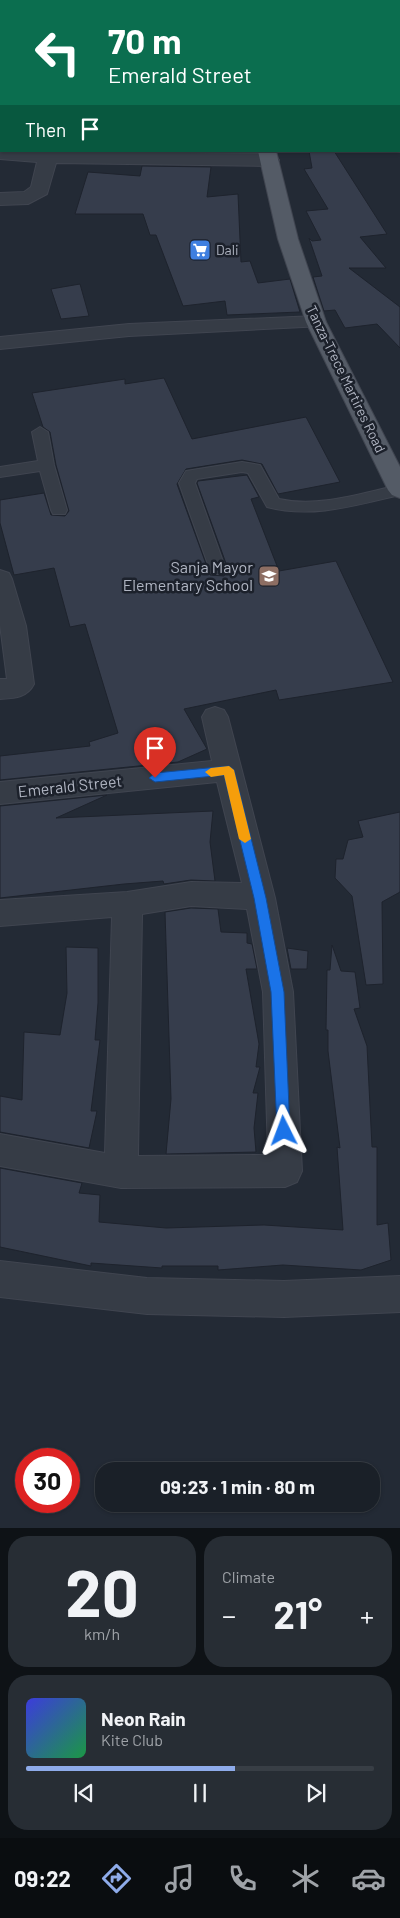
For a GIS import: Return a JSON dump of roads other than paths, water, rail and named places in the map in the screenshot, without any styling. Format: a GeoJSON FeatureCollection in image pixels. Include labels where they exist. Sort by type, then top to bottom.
{"type":"FeatureCollection","features":[{"type":"Feature","properties":{"kind":"main road","name":"Tanza-Trece Martires Road"},"geometry":{"type":"LineString","coordinates":[[268,155],[288,239],[316,322],[400,490]]}},
{"type":"Feature","properties":{"kind":"street"},"geometry":{"type":"LineString","coordinates":[[0,199],[28,198],[40,190],[48,154]]}},
{"type":"Feature","properties":{"kind":"street"},"geometry":{"type":"LineString","coordinates":[[1,155],[268,155]]}},
{"type":"Feature","properties":{"kind":"street"},"geometry":{"type":"LineString","coordinates":[[0,343],[148,329],[316,322]]}},
{"type":"Feature","properties":{"kind":"street"},"geometry":{"type":"LineString","coordinates":[[0,579],[13,626],[20,684],[15,688],[0,689]]}},
{"type":"Feature","properties":{"kind":"street"},"geometry":{"type":"LineString","coordinates":[[0,1150],[122,1172],[285,1171],[278,992],[260,898],[215,717]]}},
{"type":"Feature","properties":{"kind":"street","name":"Emerald Street"},"geometry":{"type":"LineString","coordinates":[[0,793],[229,770]]}},
{"type":"Feature","properties":{"kind":"street"},"geometry":{"type":"LineString","coordinates":[[0,913],[127,904],[191,894],[227,894],[260,898]]}},
{"type":"Feature","properties":{"kind":"street"},"geometry":{"type":"LineString","coordinates":[[122,1172],[127,904]]}},
{"type":"Feature","properties":{"kind":"street"},"geometry":{"type":"LineString","coordinates":[[0,1279],[147,1296],[284,1299],[400,1294]]}},
{"type":"Feature","properties":{"kind":"lane"},"geometry":{"type":"LineString","coordinates":[[40,432],[46,465],[59,510]]}},
{"type":"Feature","properties":{"kind":"lane"},"geometry":{"type":"LineString","coordinates":[[0,472],[46,465]]}},
{"type":"Feature","properties":{"kind":"lane"},"geometry":{"type":"LineString","coordinates":[[218,570],[187,483],[192,475],[242,467],[254,469],[273,503],[286,507],[340,502],[400,490]]}},
{"type":"Feature","properties":{"kind":"place","name":"Dali"},"geometry":{"type":"Point","coordinates":[200,250]}},
{"type":"Feature","properties":{"kind":"place","name":"Sanja Mayor Elementary School"},"geometry":{"type":"Point","coordinates":[269,576]}}]}
